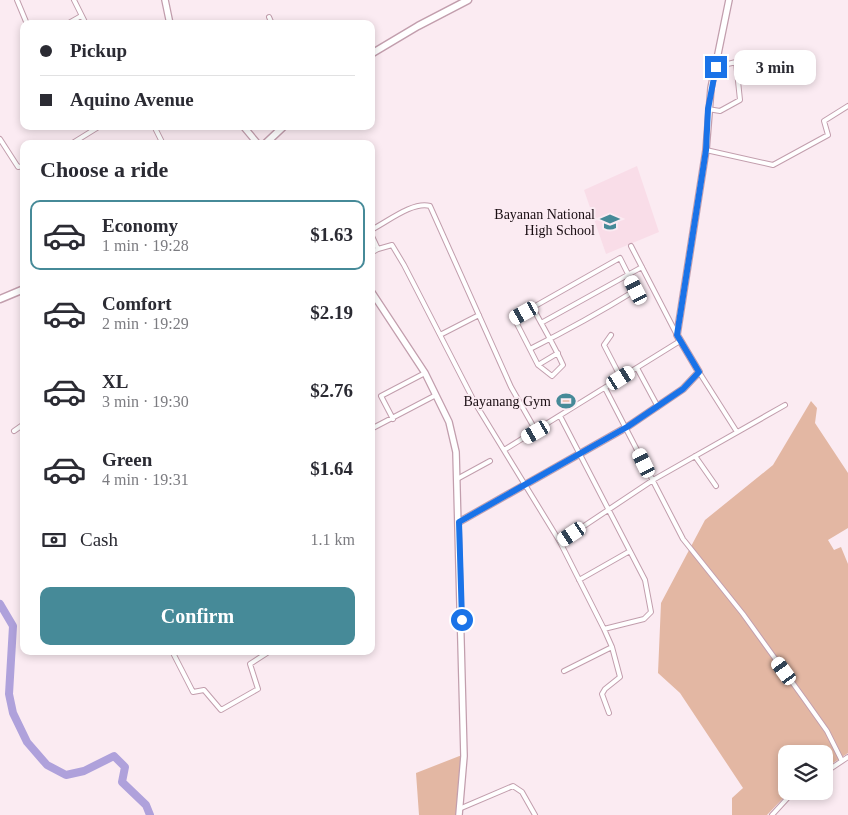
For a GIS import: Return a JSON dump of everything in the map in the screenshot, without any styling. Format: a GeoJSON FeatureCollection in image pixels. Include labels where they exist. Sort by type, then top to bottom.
{"type":"FeatureCollection","features":[{"type":"Feature","properties":{"kind":"main road"},"geometry":{"type":"LineString","coordinates":[[375,52],[468,0]]}},
{"type":"Feature","properties":{"kind":"main road"},"geometry":{"type":"LineString","coordinates":[[269,140],[280,130]]}},
{"type":"Feature","properties":{"kind":"main road"},"geometry":{"type":"LineString","coordinates":[[0,299],[20,291]]}},
{"type":"Feature","properties":{"kind":"street"},"geometry":{"type":"LineString","coordinates":[[17,0],[25,20]]}},
{"type":"Feature","properties":{"kind":"street"},"geometry":{"type":"LineString","coordinates":[[74,0],[84,20]]}},
{"type":"Feature","properties":{"kind":"street"},"geometry":{"type":"LineString","coordinates":[[165,0],[169,20]]}},
{"type":"Feature","properties":{"kind":"street"},"geometry":{"type":"LineString","coordinates":[[504,450],[637,368],[678,338],[706,150],[708,109],[729,0]]}},
{"type":"Feature","properties":{"kind":"street"},"geometry":{"type":"LineString","coordinates":[[74,20],[81,16]]}},
{"type":"Feature","properties":{"kind":"street"},"geometry":{"type":"LineString","coordinates":[[708,109],[720,111],[740,100],[736,62],[716,67]]}},
{"type":"Feature","properties":{"kind":"street"},"geometry":{"type":"LineString","coordinates":[[706,150],[773,165],[828,135],[824,121],[848,106]]}},
{"type":"Feature","properties":{"kind":"street"},"geometry":{"type":"LineString","coordinates":[[77,140],[94,130]]}},
{"type":"Feature","properties":{"kind":"street"},"geometry":{"type":"LineString","coordinates":[[246,130],[255,140]]}},
{"type":"Feature","properties":{"kind":"street"},"geometry":{"type":"LineString","coordinates":[[0,139],[14,162],[20,167]]}},
{"type":"Feature","properties":{"kind":"street"},"geometry":{"type":"LineString","coordinates":[[375,230],[416,207],[423,204],[430,206],[511,387],[536,432]]}},
{"type":"Feature","properties":{"kind":"street"},"geometry":{"type":"LineString","coordinates":[[375,242],[378,249]]}},
{"type":"Feature","properties":{"kind":"street"},"geometry":{"type":"LineString","coordinates":[[375,251],[392,245],[417,288],[475,403],[560,542],[612,647],[620,677],[605,689],[602,694],[609,713]]}},
{"type":"Feature","properties":{"kind":"street"},"geometry":{"type":"LineString","coordinates":[[631,246],[678,338],[737,432]]}},
{"type":"Feature","properties":{"kind":"street"},"geometry":{"type":"LineString","coordinates":[[530,350],[550,339],[636,290],[620,258],[514,318],[530,350],[538,365],[552,376],[563,365],[558,353],[550,339],[541,323],[533,308]]}},
{"type":"Feature","properties":{"kind":"street"},"geometry":{"type":"LineString","coordinates":[[541,323],[642,267]]}},
{"type":"Feature","properties":{"kind":"street"},"geometry":{"type":"LineString","coordinates":[[375,297],[425,373],[449,422],[456,452],[464,756],[459,812]]}},
{"type":"Feature","properties":{"kind":"street"},"geometry":{"type":"LineString","coordinates":[[440,335],[479,315]]}},
{"type":"Feature","properties":{"kind":"street"},"geometry":{"type":"LineString","coordinates":[[611,335],[604,345],[621,378]]}},
{"type":"Feature","properties":{"kind":"street"},"geometry":{"type":"LineString","coordinates":[[538,365],[558,353]]}},
{"type":"Feature","properties":{"kind":"street"},"geometry":{"type":"LineString","coordinates":[[637,368],[658,407]]}},
{"type":"Feature","properties":{"kind":"street"},"geometry":{"type":"LineString","coordinates":[[459,522],[627,427],[683,389],[699,372]]}},
{"type":"Feature","properties":{"kind":"street"},"geometry":{"type":"LineString","coordinates":[[393,419],[381,396],[425,373]]}},
{"type":"Feature","properties":{"kind":"street"},"geometry":{"type":"LineString","coordinates":[[605,388],[627,427],[683,539],[743,614],[846,760],[833,767]]}},
{"type":"Feature","properties":{"kind":"street"},"geometry":{"type":"LineString","coordinates":[[375,427],[436,395]]}},
{"type":"Feature","properties":{"kind":"street"},"geometry":{"type":"LineString","coordinates":[[560,542],[653,480],[785,405]]}},
{"type":"Feature","properties":{"kind":"street"},"geometry":{"type":"LineString","coordinates":[[560,416],[579,455],[610,509],[645,580],[650,612],[644,619],[604,629]]}},
{"type":"Feature","properties":{"kind":"street"},"geometry":{"type":"LineString","coordinates":[[14,431],[20,427]]}},
{"type":"Feature","properties":{"kind":"street"},"geometry":{"type":"LineString","coordinates":[[695,456],[716,486]]}},
{"type":"Feature","properties":{"kind":"street"},"geometry":{"type":"LineString","coordinates":[[457,479],[490,461]]}},
{"type":"Feature","properties":{"kind":"street"},"geometry":{"type":"LineString","coordinates":[[579,580],[630,551]]}},
{"type":"Feature","properties":{"kind":"street"},"geometry":{"type":"LineString","coordinates":[[564,671],[612,647]]}},
{"type":"Feature","properties":{"kind":"street"},"geometry":{"type":"LineString","coordinates":[[174,655],[193,692],[204,690],[221,710],[258,689],[250,664],[264,655]]}},
{"type":"Feature","properties":{"kind":"street"},"geometry":{"type":"LineString","coordinates":[[459,812],[514,786],[522,792],[534,815]]}},
{"type":"Feature","properties":{"kind":"street"},"geometry":{"type":"LineString","coordinates":[[772,815],[786,800]]}},
{"type":"Feature","properties":{"kind":"shaded area"},"geometry":{"type":"Polygon","coordinates":[[[637,166],[659,232],[606,254],[584,190],[637,166]]]}},
{"type":"Feature","properties":{"kind":"shaded area","name":"Bayanang Gym"},"geometry":{"type":"Polygon","coordinates":[[[570,392],[576,401],[562,409],[557,401],[570,392]]]}},
{"type":"Feature","properties":{"kind":"shaded area"},"geometry":{"type":"Polygon","coordinates":[[[811,401],[817,408],[815,423],[848,473],[848,528],[828,540],[834,550],[841,547],[848,564],[848,753],[833,763],[833,745],[778,745],[778,800],[781,800],[767,815],[732,815],[732,798],[743,788],[680,693],[658,673],[661,603],[705,520],[773,465],[811,401]]]}},
{"type":"Feature","properties":{"kind":"shaded area"},"geometry":{"type":"Polygon","coordinates":[[[462,755],[456,815],[419,815],[416,773],[462,755]]]}},
{"type":"Feature","properties":{"kind":"waterway"},"geometry":{"type":"LineString","coordinates":[[0,604],[13,626],[9,694],[13,713],[27,742],[47,765],[66,775],[84,771],[114,756],[125,767],[122,782],[146,805],[150,815]]}},
{"type":"Feature","properties":{"kind":"place","name":"Bayanan National High School"},"geometry":{"type":"Point","coordinates":[610,222]}},
{"type":"Feature","properties":{"kind":"place","name":"Bayanang Gym"},"geometry":{"type":"Point","coordinates":[566,401]}},
{"type":"Feature","properties":{"kind":"route"},"geometry":{"type":"LineString","coordinates":[[462,620],[459,522],[627,427],[683,389],[699,372],[677,335],[706,150],[708,109],[716,67]]}}]}
